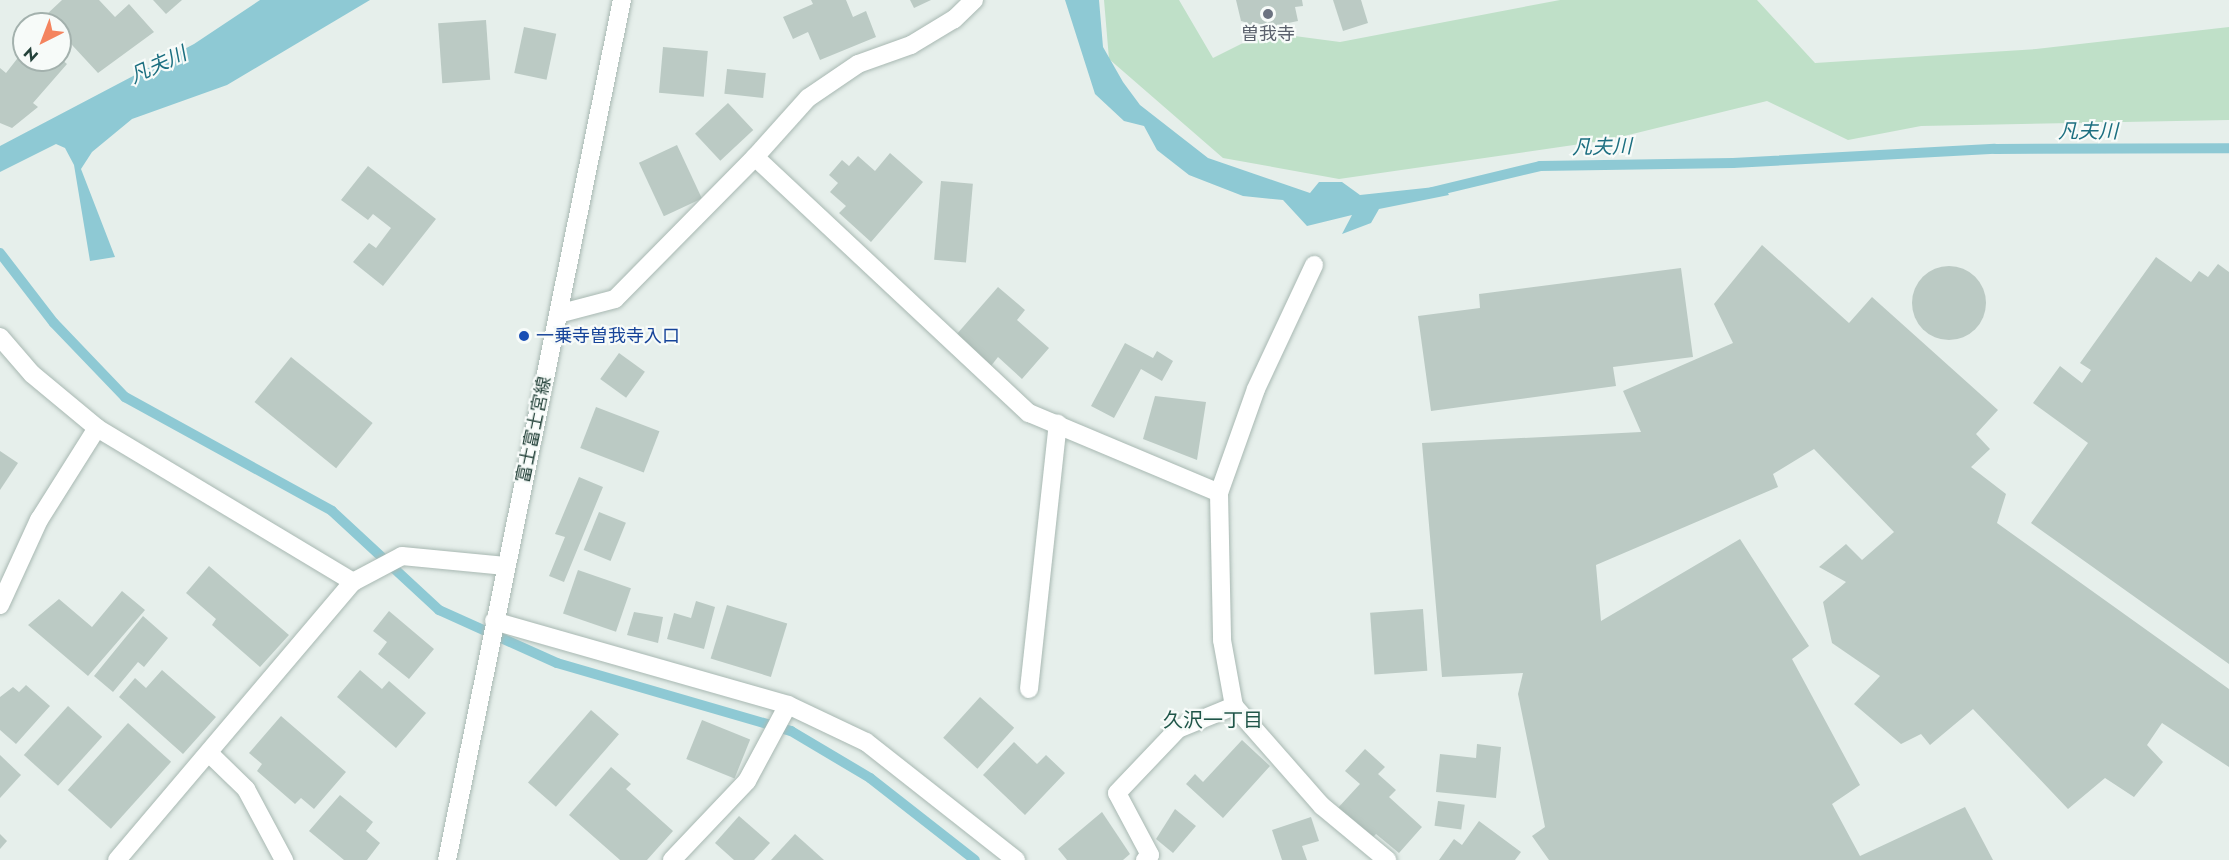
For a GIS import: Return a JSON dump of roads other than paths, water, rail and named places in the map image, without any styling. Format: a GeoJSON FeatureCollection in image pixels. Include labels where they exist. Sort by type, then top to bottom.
{"type":"FeatureCollection","features":[{"type":"Feature","properties":{"kind":"street","name":"富士富士宮線"},"geometry":{"type":"LineString","coordinates":[[447,860],[622,0]]}},
{"type":"Feature","properties":{"kind":"street"},"geometry":{"type":"LineString","coordinates":[[558,314],[615,299],[755,157],[808,98],[858,64],[911,45],[954,19],[974,0]]}},
{"type":"Feature","properties":{"kind":"street"},"geometry":{"type":"LineString","coordinates":[[755,157],[1029,413],[1219,493]]}},
{"type":"Feature","properties":{"kind":"street"},"geometry":{"type":"LineString","coordinates":[[1314,265],[1256,388],[1219,493],[1222,639],[1234,706],[1322,806],[1387,860]]}},
{"type":"Feature","properties":{"kind":"street"},"geometry":{"type":"LineString","coordinates":[[0,337],[32,374],[97,428],[353,582]]}},
{"type":"Feature","properties":{"kind":"street"},"geometry":{"type":"LineString","coordinates":[[1029,689],[1058,424]]}},
{"type":"Feature","properties":{"kind":"street"},"geometry":{"type":"LineString","coordinates":[[0,605],[39,520],[97,428]]}},
{"type":"Feature","properties":{"kind":"street"},"geometry":{"type":"LineString","coordinates":[[117,860],[211,756],[353,582],[402,556],[506,566]]}},
{"type":"Feature","properties":{"kind":"street"},"geometry":{"type":"LineString","coordinates":[[494,621],[785,713],[866,742],[1016,860]]}},
{"type":"Feature","properties":{"kind":"street"},"geometry":{"type":"LineString","coordinates":[[1145,860],[1150,855],[1117,793],[1178,729],[1234,706]]}},
{"type":"Feature","properties":{"kind":"street"},"geometry":{"type":"LineString","coordinates":[[672,860],[747,781],[785,713]]}},
{"type":"Feature","properties":{"kind":"street"},"geometry":{"type":"LineString","coordinates":[[211,756],[246,789],[284,860]]}},
{"type":"Feature","properties":{"kind":"water"},"geometry":{"type":"Polygon","coordinates":[[[260,0],[370,0],[227,85],[132,119],[92,152],[81,169],[115,257],[90,261],[74,165],[65,148],[56,144],[0,172],[0,146],[194,44],[260,0]]]}},
{"type":"Feature","properties":{"kind":"water"},"geometry":{"type":"Polygon","coordinates":[[[1065,0],[1099,0],[1103,47],[1123,82],[1140,105],[1208,158],[1310,193],[1319,182],[1342,182],[1360,195],[1444,186],[1449,195],[1379,209],[1371,223],[1342,234],[1352,215],[1307,226],[1283,200],[1243,196],[1189,175],[1157,150],[1144,126],[1124,121],[1095,94],[1065,0]]]}},
{"type":"Feature","properties":{"kind":"waterway","name":"凡夫川"},"geometry":{"type":"LineString","coordinates":[[1432,192],[1540,166],[1733,163],[1995,149],[2229,148]]}},
{"type":"Feature","properties":{"kind":"waterway"},"geometry":{"type":"LineString","coordinates":[[0,253],[54,323],[125,397],[332,511],[439,610],[557,663],[791,731],[870,778],[975,860]]}},
{"type":"Feature","properties":{"kind":"place","name":"曽我寺"},"geometry":{"type":"Point","coordinates":[1268,14]}},
{"type":"Feature","properties":{"kind":"place","name":"一乗寺曽我寺入口"},"geometry":{"type":"Point","coordinates":[524,336]}},
{"type":"Feature","properties":{"kind":"district","name":"久沢一丁目"},"geometry":{"type":"Point","coordinates":[1213,720]}}]}
